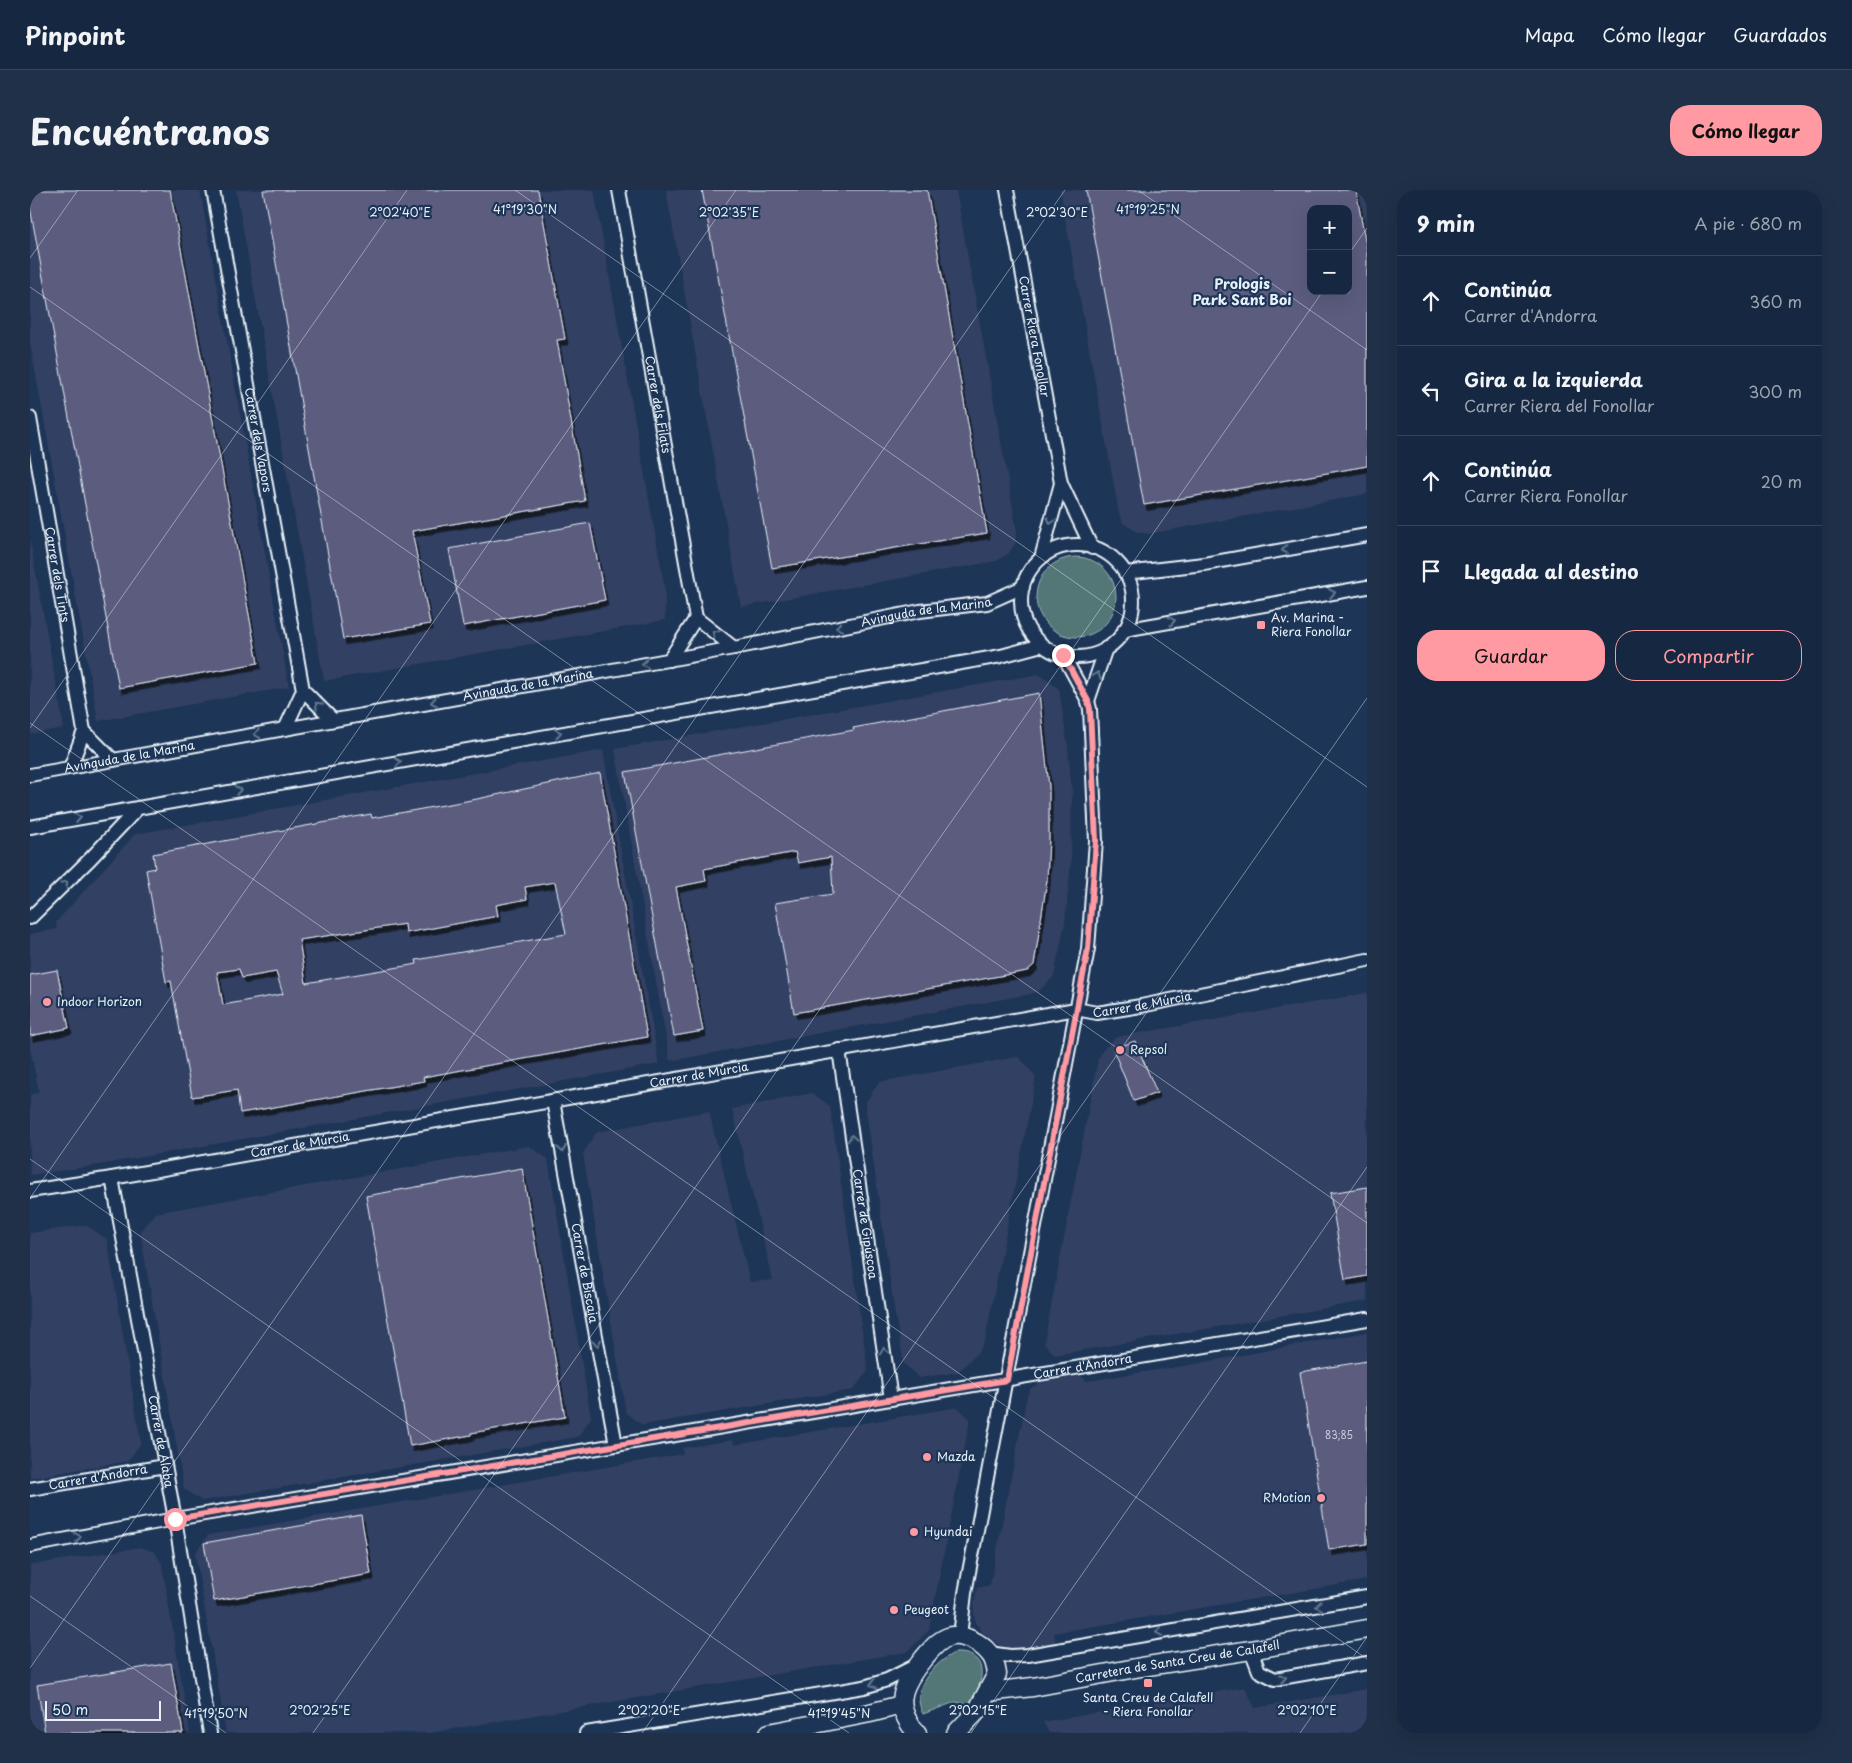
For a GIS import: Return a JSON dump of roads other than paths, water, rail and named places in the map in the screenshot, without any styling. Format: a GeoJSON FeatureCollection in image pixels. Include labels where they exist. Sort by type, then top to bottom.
{"type":"FeatureCollection","features":[{"type":"Feature","properties":{"kind":"street","name":"Carrer dels Vapors"},"geometry":{"type":"LineString","coordinates":[[213,190],[303,690]]}},
{"type":"Feature","properties":{"kind":"street","name":"Carrer dels Filats"},"geometry":{"type":"LineString","coordinates":[[619,190],[696,618]]}},
{"type":"Feature","properties":{"kind":"street","name":"Carrer Riera Fonollar"},"geometry":{"type":"LineString","coordinates":[[1007,190],[1061,483],[1092,548]]}},
{"type":"Feature","properties":{"kind":"street","name":"Carrer dels Tints"},"geometry":{"type":"LineString","coordinates":[[30,418],[32,442],[42,488],[84,731]]}},
{"type":"Feature","properties":{"kind":"street"},"geometry":{"type":"LineString","coordinates":[[30,477],[42,488]]}},
{"type":"Feature","properties":{"kind":"street","name":"Carrer Riera Fonollar"},"geometry":{"type":"LineString","coordinates":[[1041,558],[1061,483]]}},
{"type":"Feature","properties":{"kind":"street"},"geometry":{"type":"LineString","coordinates":[[1125,573],[1204,564],[1367,536]]}},
{"type":"Feature","properties":{"kind":"street"},"geometry":{"type":"LineString","coordinates":[[1079,546],[1092,548],[1108,555],[1125,573],[1130,587],[1132,602],[1130,616],[1120,637],[1106,648],[1085,656],[1063,655],[1042,645],[1031,633],[1024,619],[1021,598],[1023,587],[1028,574],[1041,558],[1052,551],[1065,547],[1079,546]]}},
{"type":"Feature","properties":{"kind":"street","name":"Avinguda de la Marina"},"geometry":{"type":"LineString","coordinates":[[30,775],[670,660],[920,611],[987,603],[1023,587]]}},
{"type":"Feature","properties":{"kind":"street"},"geometry":{"type":"LineString","coordinates":[[1124,630],[1367,587]]}},
{"type":"Feature","properties":{"kind":"street"},"geometry":{"type":"LineString","coordinates":[[670,660],[696,618],[734,648]]}},
{"type":"Feature","properties":{"kind":"street"},"geometry":{"type":"LineString","coordinates":[[30,827],[1001,656],[1042,645]]}},
{"type":"Feature","properties":{"kind":"street"},"geometry":{"type":"LineString","coordinates":[[1088,701],[1106,648]]}},
{"type":"Feature","properties":{"kind":"street"},"geometry":{"type":"LineString","coordinates":[[960,1636],[965,1593],[1088,949],[1096,841],[1090,709],[1088,701],[1063,655]]}},
{"type":"Feature","properties":{"kind":"street"},"geometry":{"type":"LineString","coordinates":[[285,729],[303,690],[333,720]]}},
{"type":"Feature","properties":{"kind":"street"},"geometry":{"type":"LineString","coordinates":[[70,768],[84,731],[114,760]]}},
{"type":"Feature","properties":{"kind":"street"},"geometry":{"type":"LineString","coordinates":[[30,918],[138,808]]}},
{"type":"Feature","properties":{"kind":"street","name":"Carrer de Múrcia"},"geometry":{"type":"LineString","coordinates":[[30,1191],[1076,1009],[1097,1013],[1141,1006],[1367,960]]}},
{"type":"Feature","properties":{"kind":"street","name":"Carrer de Gipúscoa"},"geometry":{"type":"LineString","coordinates":[[839,1050],[891,1399]]}},
{"type":"Feature","properties":{"kind":"street","name":"Carrer de Biscaia"},"geometry":{"type":"LineString","coordinates":[[553,1101],[616,1445]]}},
{"type":"Feature","properties":{"kind":"street","name":"Carrer de Álaba"},"geometry":{"type":"LineString","coordinates":[[112,1178],[175,1519],[210,1733]]}},
{"type":"Feature","properties":{"kind":"street","name":"Carrer d'Andorra"},"geometry":{"type":"LineString","coordinates":[[30,1546],[175,1519],[1367,1319]]}},
{"type":"Feature","properties":{"kind":"street","name":"Carrer d'Andorra"},"geometry":{"type":"LineString","coordinates":[[30,1489],[165,1466]]}},
{"type":"Feature","properties":{"kind":"street"},"geometry":{"type":"LineString","coordinates":[[989,1653],[1010,1656],[1028,1655],[1367,1597]]}},
{"type":"Feature","properties":{"kind":"street","name":"Carretera de Santa Creu de Calafell"},"geometry":{"type":"LineString","coordinates":[[988,1692],[1033,1687],[1367,1629]]}},
{"type":"Feature","properties":{"kind":"street"},"geometry":{"type":"LineString","coordinates":[[917,1733],[907,1721],[901,1705],[903,1690],[907,1680],[934,1646],[949,1636],[960,1636],[977,1642],[989,1653],[997,1674],[973,1717],[958,1732]]}},
{"type":"Feature","properties":{"kind":"street"},"geometry":{"type":"LineString","coordinates":[[1251,1650],[1259,1671],[1275,1679],[1367,1662]]}},
{"type":"Feature","properties":{"kind":"street"},"geometry":{"type":"LineString","coordinates":[[586,1733],[864,1686],[887,1680],[918,1665]]}},
{"type":"Feature","properties":{"kind":"street"},"geometry":{"type":"LineString","coordinates":[[769,1733],[901,1705]]}},
{"type":"Feature","properties":{"kind":"place","name":"Av. Marina - Riera Fonollar"},"geometry":{"type":"Point","coordinates":[1261,625]}},
{"type":"Feature","properties":{"kind":"place","name":"Indoor Horizon"},"geometry":{"type":"Point","coordinates":[47,1002]}},
{"type":"Feature","properties":{"kind":"place","name":"Repsol"},"geometry":{"type":"Point","coordinates":[1120,1050]}},
{"type":"Feature","properties":{"kind":"place","name":"Mazda"},"geometry":{"type":"Point","coordinates":[927,1457]}},
{"type":"Feature","properties":{"kind":"place","name":"RMotion"},"geometry":{"type":"Point","coordinates":[1321,1498]}},
{"type":"Feature","properties":{"kind":"place","name":"Hyundai"},"geometry":{"type":"Point","coordinates":[914,1532]}},
{"type":"Feature","properties":{"kind":"place","name":"Peugeot"},"geometry":{"type":"Point","coordinates":[894,1610]}},
{"type":"Feature","properties":{"kind":"place","name":"Santa Creu de Calafell - Riera Fonollar"},"geometry":{"type":"Point","coordinates":[1148,1683]}},
{"type":"Feature","properties":{"kind":"district","name":"Prologis Park Sant Boi"},"geometry":{"type":"Point","coordinates":[1242,292]}}]}
